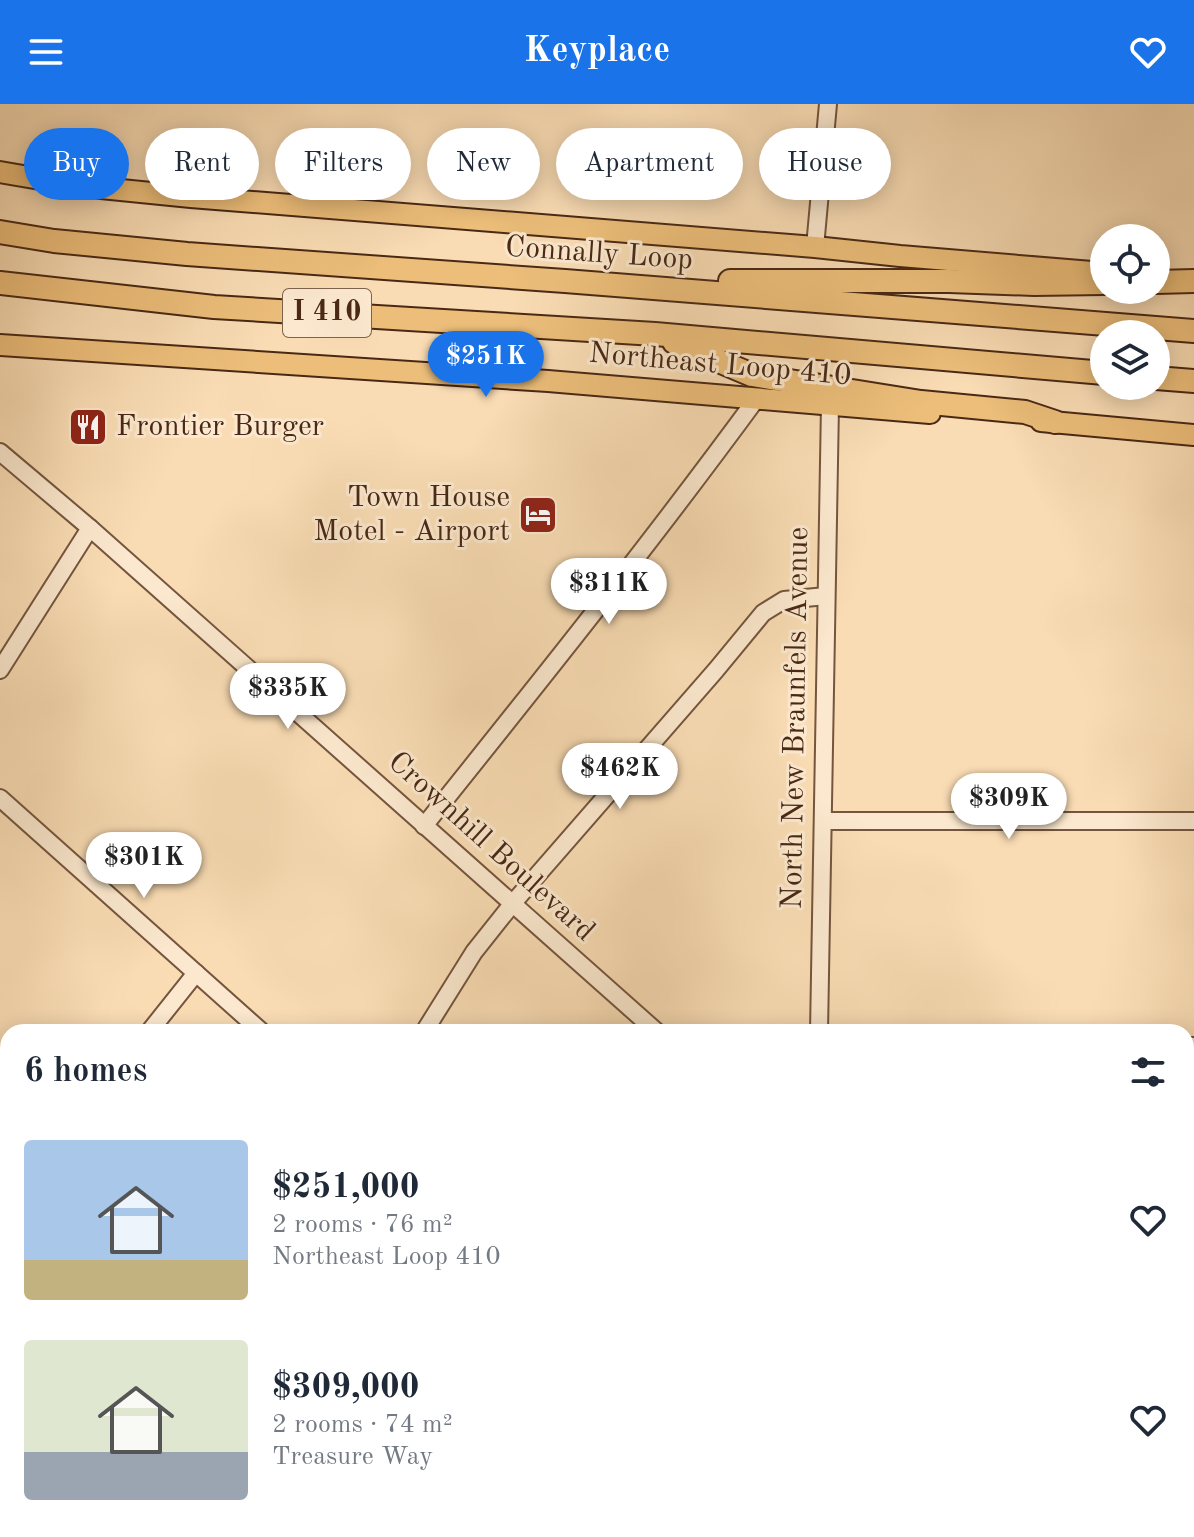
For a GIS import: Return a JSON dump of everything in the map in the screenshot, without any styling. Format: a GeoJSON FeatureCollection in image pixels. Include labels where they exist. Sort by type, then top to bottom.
{"type":"FeatureCollection","features":[{"type":"Feature","properties":{"kind":"highway","name":"Connally Loop"},"geometry":{"type":"LineString","coordinates":[[0,232],[54,241],[187,254],[1194,331]]}},
{"type":"Feature","properties":{"kind":"highway"},"geometry":{"type":"LineString","coordinates":[[1170,279],[1194,280]]}},
{"type":"Feature","properties":{"kind":"highway"},"geometry":{"type":"LineString","coordinates":[[565,281],[1090,283]]}},
{"type":"Feature","properties":{"kind":"highway","name":"I 410"},"geometry":{"type":"LineString","coordinates":[[0,283],[214,307],[655,334],[1090,372]]}},
{"type":"Feature","properties":{"kind":"highway"},"geometry":{"type":"LineString","coordinates":[[655,334],[752,375],[921,402],[1025,412],[1055,422]]}},
{"type":"Feature","properties":{"kind":"highway"},"geometry":{"type":"LineString","coordinates":[[1170,379],[1194,381]]}},
{"type":"Feature","properties":{"kind":"main road"},"geometry":{"type":"LineString","coordinates":[[0,172],[81,186],[191,197],[1090,272]]}},
{"type":"Feature","properties":{"kind":"main road","name":"Northeast Loop 410"},"geometry":{"type":"LineString","coordinates":[[0,345],[533,380],[1194,435]]}},
{"type":"Feature","properties":{"kind":"street"},"geometry":{"type":"LineString","coordinates":[[815,247],[828,104]]}},
{"type":"Feature","properties":{"kind":"street"},"geometry":{"type":"LineString","coordinates":[[424,826],[599,607],[757,398]]}},
{"type":"Feature","properties":{"kind":"street","name":"North New Braunfels Avenue"},"geometry":{"type":"LineString","coordinates":[[819,1024],[830,405]]}},
{"type":"Feature","properties":{"kind":"street","name":"Crownhill Boulevard"},"geometry":{"type":"LineString","coordinates":[[0,452],[90,528],[648,1024]]}},
{"type":"Feature","properties":{"kind":"street"},"geometry":{"type":"LineString","coordinates":[[0,670],[90,528]]}},
{"type":"Feature","properties":{"kind":"street"},"geometry":{"type":"LineString","coordinates":[[429,1024],[474,952],[513,903],[763,613],[784,600],[826,596]]}},
{"type":"Feature","properties":{"kind":"street"},"geometry":{"type":"LineString","coordinates":[[0,798],[253,1024]]}},
{"type":"Feature","properties":{"kind":"street"},"geometry":{"type":"LineString","coordinates":[[823,821],[1194,821]]}},
{"type":"Feature","properties":{"kind":"street"},"geometry":{"type":"LineString","coordinates":[[155,1024],[196,973]]}},
{"type":"Feature","properties":{"kind":"place","name":"Frontier Burger"},"geometry":{"type":"Point","coordinates":[88,427]}},
{"type":"Feature","properties":{"kind":"place","name":"Town House Motel - Airport"},"geometry":{"type":"Point","coordinates":[538,515]}}]}
